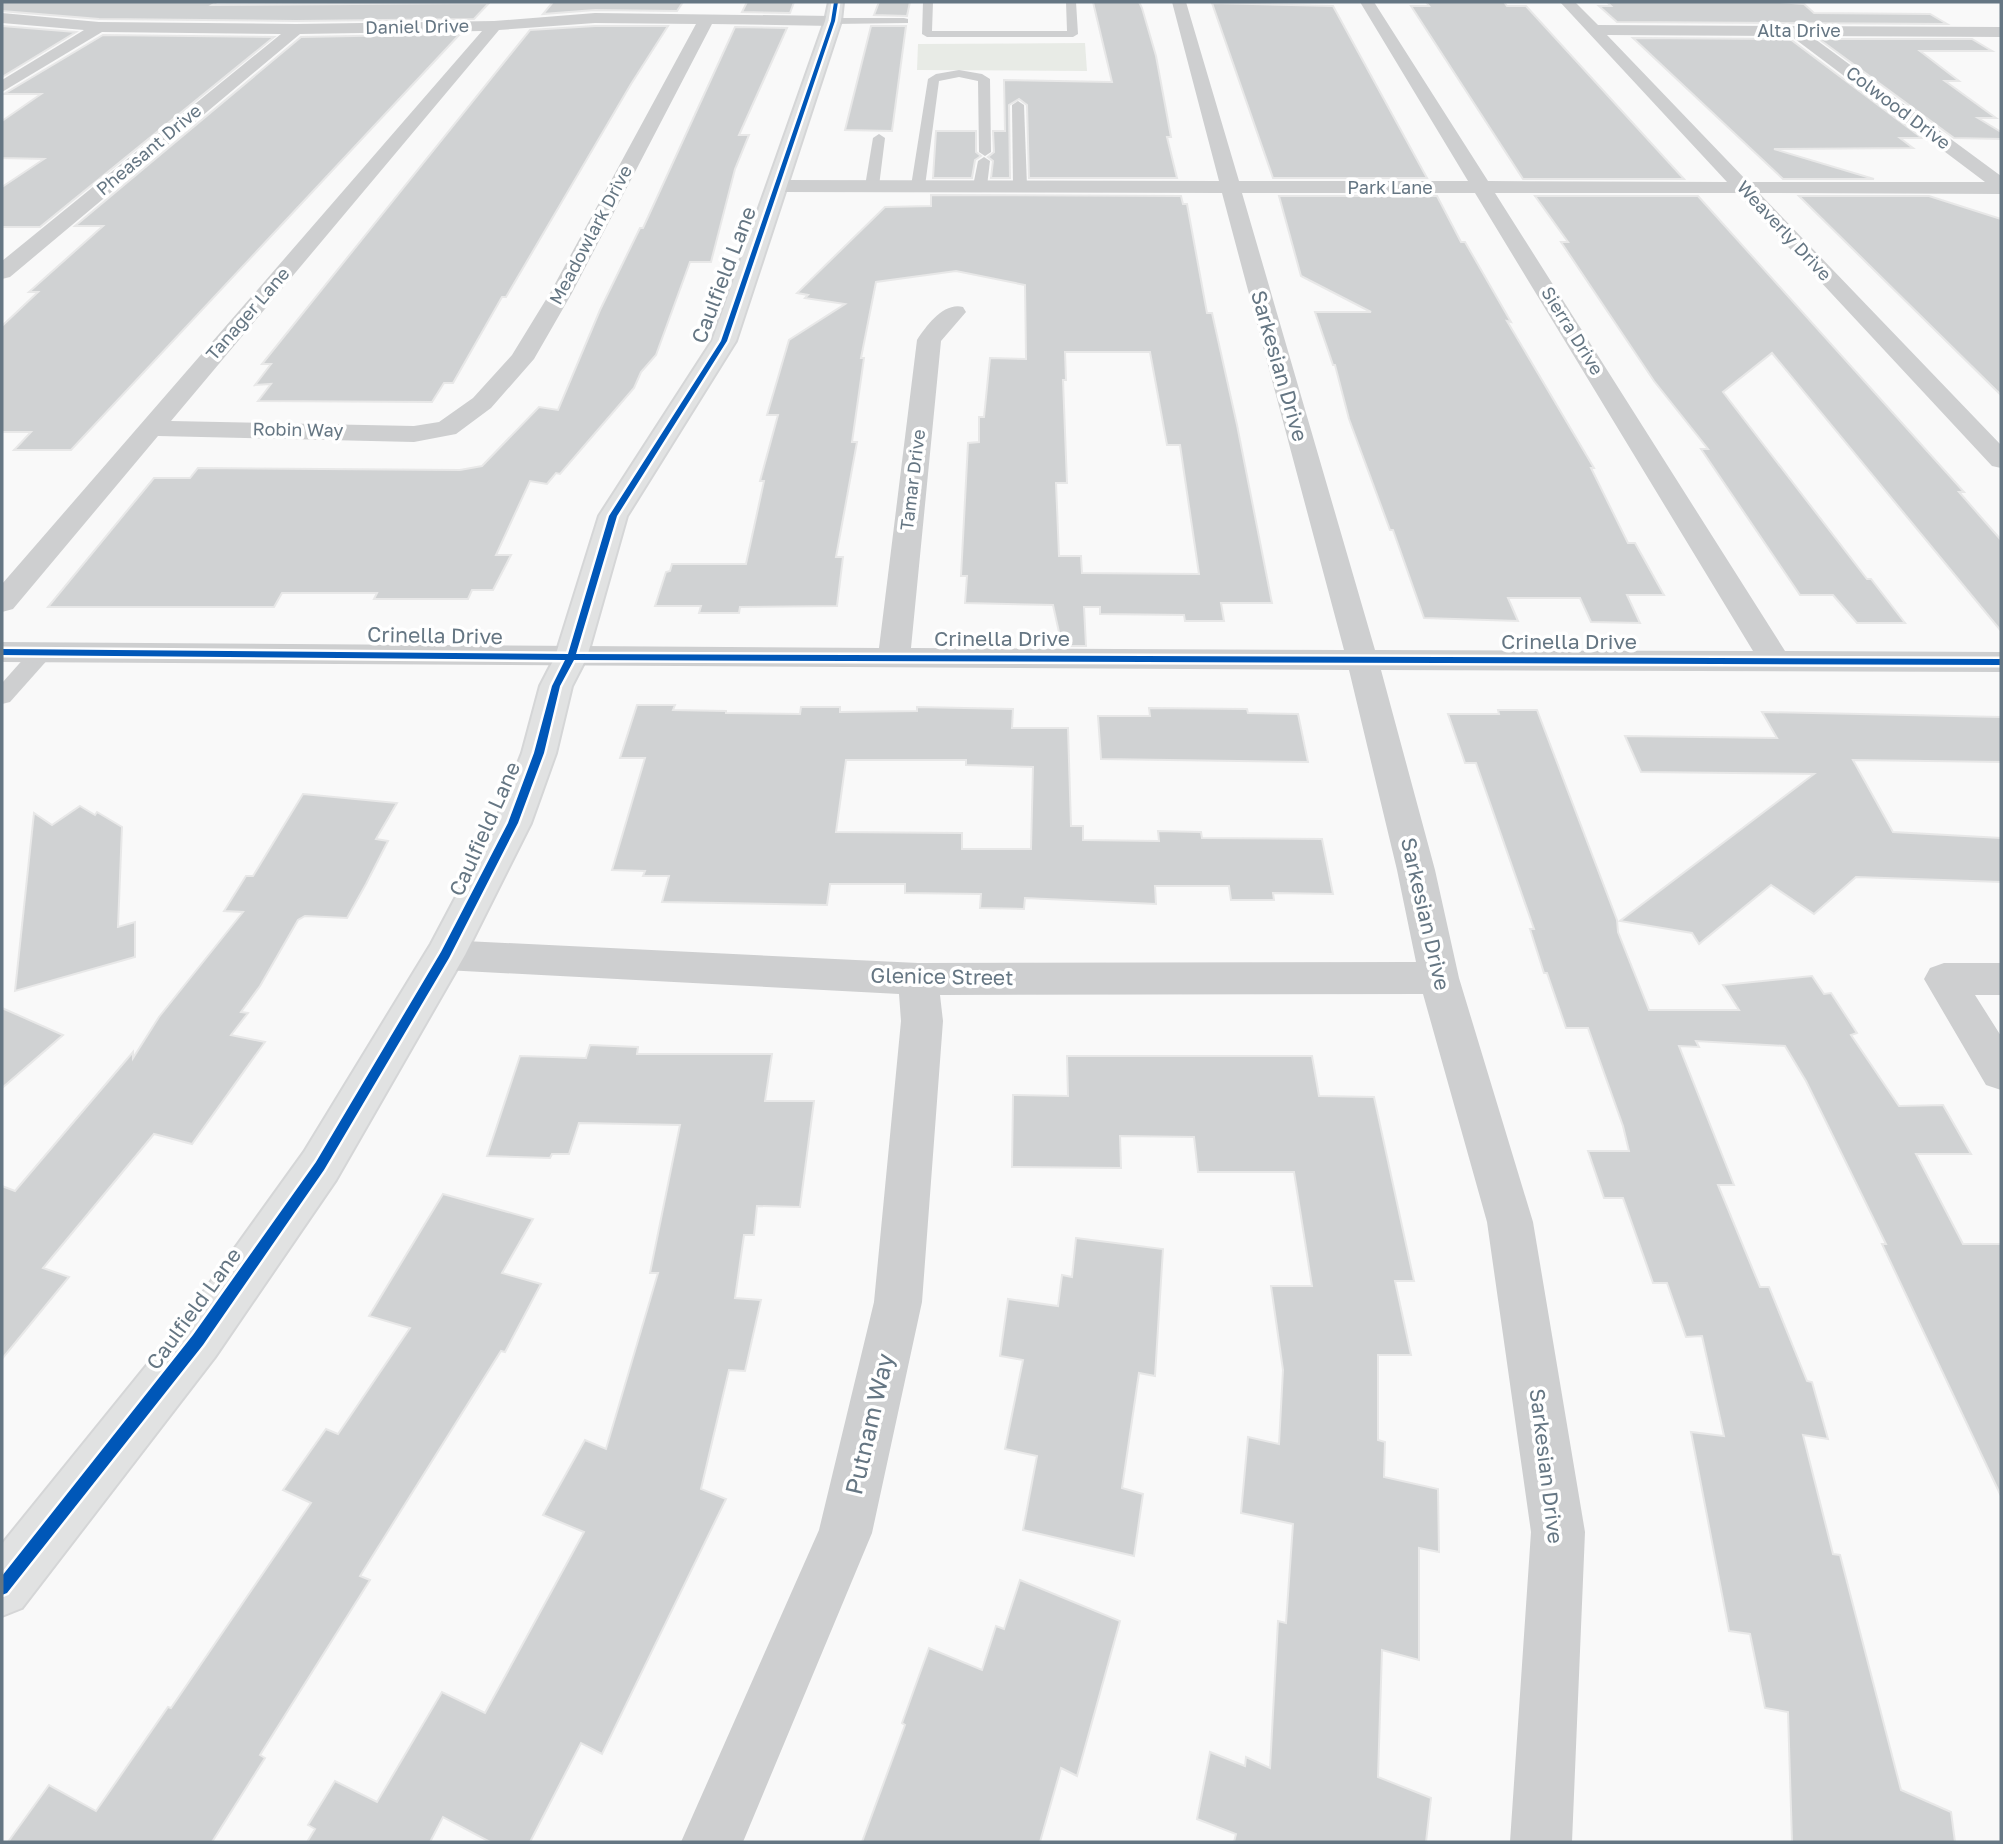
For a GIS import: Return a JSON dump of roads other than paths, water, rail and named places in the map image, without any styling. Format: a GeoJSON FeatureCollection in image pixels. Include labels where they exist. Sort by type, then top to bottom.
{"type":"FeatureCollection","features":[{"type":"Feature","properties":{"kind":"main road","name":"Caulfield Lane"},"geometry":{"type":"LineString","coordinates":[[2,1588],[198,1340],[305,1188],[445,955],[513,823],[540,753],[556,686],[570,657],[613,516],[723,341],[778,187],[834,11]]}},
{"type":"Feature","properties":{"kind":"street","name":"Sarkesian Drive"},"geometry":{"type":"LineString","coordinates":[[1179,2],[1362,660],[1416,870],[1439,978],[1510,1222],[1558,1532],[1541,1842]]}},
{"type":"Feature","properties":{"kind":"street","name":"Sierra Drive"},"geometry":{"type":"LineString","coordinates":[[1367,2],[1775,661]]}},
{"type":"Feature","properties":{"kind":"street","name":"Weaverly Drive"},"geometry":{"type":"LineString","coordinates":[[1567,2],[2001,460]]}},
{"type":"Feature","properties":{"kind":"street","name":"Daniel Drive"},"geometry":{"type":"LineString","coordinates":[[2,18],[99,27],[296,29],[494,26],[595,18],[706,20],[834,11]]}},
{"type":"Feature","properties":{"kind":"street","name":"Meadowlark Drive"},"geometry":{"type":"LineString","coordinates":[[447,429],[482,402],[522,359],[561,293],[706,20]]}},
{"type":"Feature","properties":{"kind":"street","name":"Tanager Lane"},"geometry":{"type":"LineString","coordinates":[[2,603],[494,26]]}},
{"type":"Feature","properties":{"kind":"street"},"geometry":{"type":"LineString","coordinates":[[3,86],[99,27]]}},
{"type":"Feature","properties":{"kind":"street","name":"Pheasant Drive"},"geometry":{"type":"LineString","coordinates":[[2,272],[296,29]]}},
{"type":"Feature","properties":{"kind":"street","name":"Alta Drive"},"geometry":{"type":"LineString","coordinates":[[1596,30],[2001,32]]}},
{"type":"Feature","properties":{"kind":"street","name":"Colwood Drive"},"geometry":{"type":"LineString","coordinates":[[1796,32],[2001,187]]}},
{"type":"Feature","properties":{"kind":"street","name":"Park Lane"},"geometry":{"type":"LineString","coordinates":[[778,187],[2001,187]]}},
{"type":"Feature","properties":{"kind":"street","name":"Tamar Drive"},"geometry":{"type":"LineString","coordinates":[[894,657],[929,340],[955,312]]}},
{"type":"Feature","properties":{"kind":"street","name":"Robin Way"},"geometry":{"type":"LineString","coordinates":[[150,428],[414,434],[447,429]]}},
{"type":"Feature","properties":{"kind":"street","name":"Crinella Drive"},"geometry":{"type":"LineString","coordinates":[[2,652],[570,657],[2001,662]]}},
{"type":"Feature","properties":{"kind":"street","name":"Glenice Street"},"geometry":{"type":"LineString","coordinates":[[445,955],[918,979],[1439,978]]}},
{"type":"Feature","properties":{"kind":"street","name":"Putnam Way"},"geometry":{"type":"LineString","coordinates":[[712,1842],[845,1533],[898,1303],[922,1021],[918,979]]}},
{"type":"Feature","properties":{"kind":"street"},"geometry":{"type":"LineString","coordinates":[[2001,979],[1944,979],[2001,1072]]}},
{"type":"Feature","properties":{"kind":"lane"},"geometry":{"type":"LineString","coordinates":[[928,2],[927,34],[1073,34],[1071,2]]}},
{"type":"Feature","properties":{"kind":"lane"},"geometry":{"type":"LineString","coordinates":[[834,11],[904,21]]}},
{"type":"Feature","properties":{"kind":"lane"},"geometry":{"type":"LineString","coordinates":[[918,186],[934,79],[947,74],[984,79],[984,157],[980,186]]}},
{"type":"Feature","properties":{"kind":"lane"},"geometry":{"type":"LineString","coordinates":[[1018,105],[1020,186]]}},
{"type":"Feature","properties":{"kind":"lane"},"geometry":{"type":"LineString","coordinates":[[872,186],[879,138]]}},
{"type":"Feature","properties":{"kind":"lane"},"geometry":{"type":"LineString","coordinates":[[2,697],[42,652]]}}]}
